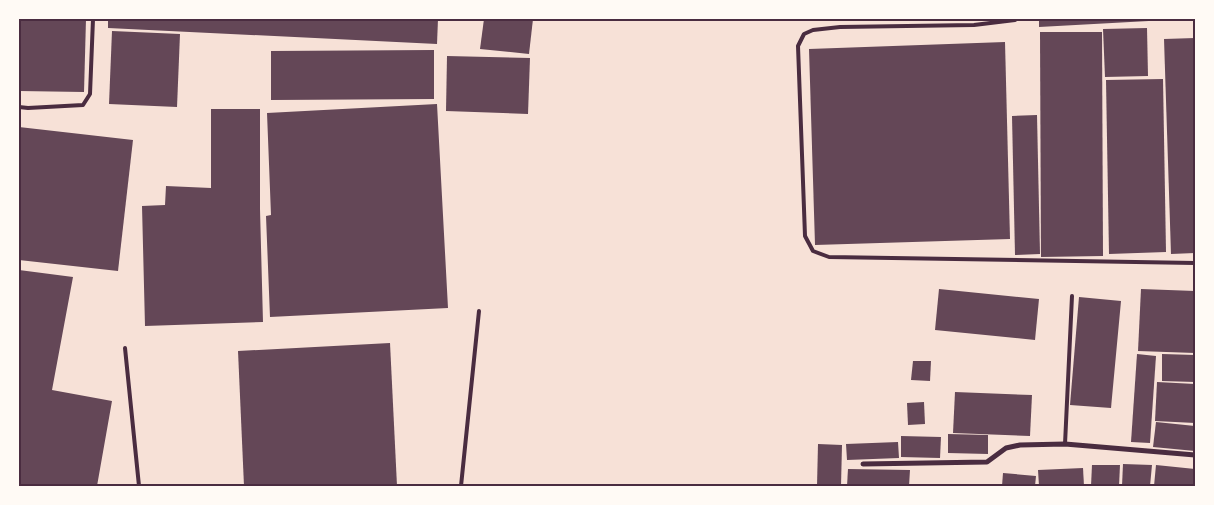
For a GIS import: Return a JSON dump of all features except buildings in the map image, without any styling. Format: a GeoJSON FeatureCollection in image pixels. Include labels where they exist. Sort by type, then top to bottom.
{"type":"FeatureCollection","features":[{"type":"Feature","properties":{"kind":"street"},"geometry":{"type":"LineString","coordinates":[[863,464],[987,462],[1006,448],[1020,445],[1065,444],[1195,455]]}},
{"type":"Feature","properties":{"kind":"lane"},"geometry":{"type":"LineString","coordinates":[[19,107],[82,105],[88,100],[90,94],[93,19]]}},
{"type":"Feature","properties":{"kind":"lane"},"geometry":{"type":"LineString","coordinates":[[1015,20],[974,25],[840,27],[813,30],[804,34],[798,46],[805,236],[813,251],[829,257],[1195,263]]}},
{"type":"Feature","properties":{"kind":"lane"},"geometry":{"type":"LineString","coordinates":[[1065,444],[1072,296]]}},
{"type":"Feature","properties":{"kind":"lane"},"geometry":{"type":"LineString","coordinates":[[461,486],[479,311]]}},
{"type":"Feature","properties":{"kind":"lane"},"geometry":{"type":"LineString","coordinates":[[126,348],[139,486]]}}]}
